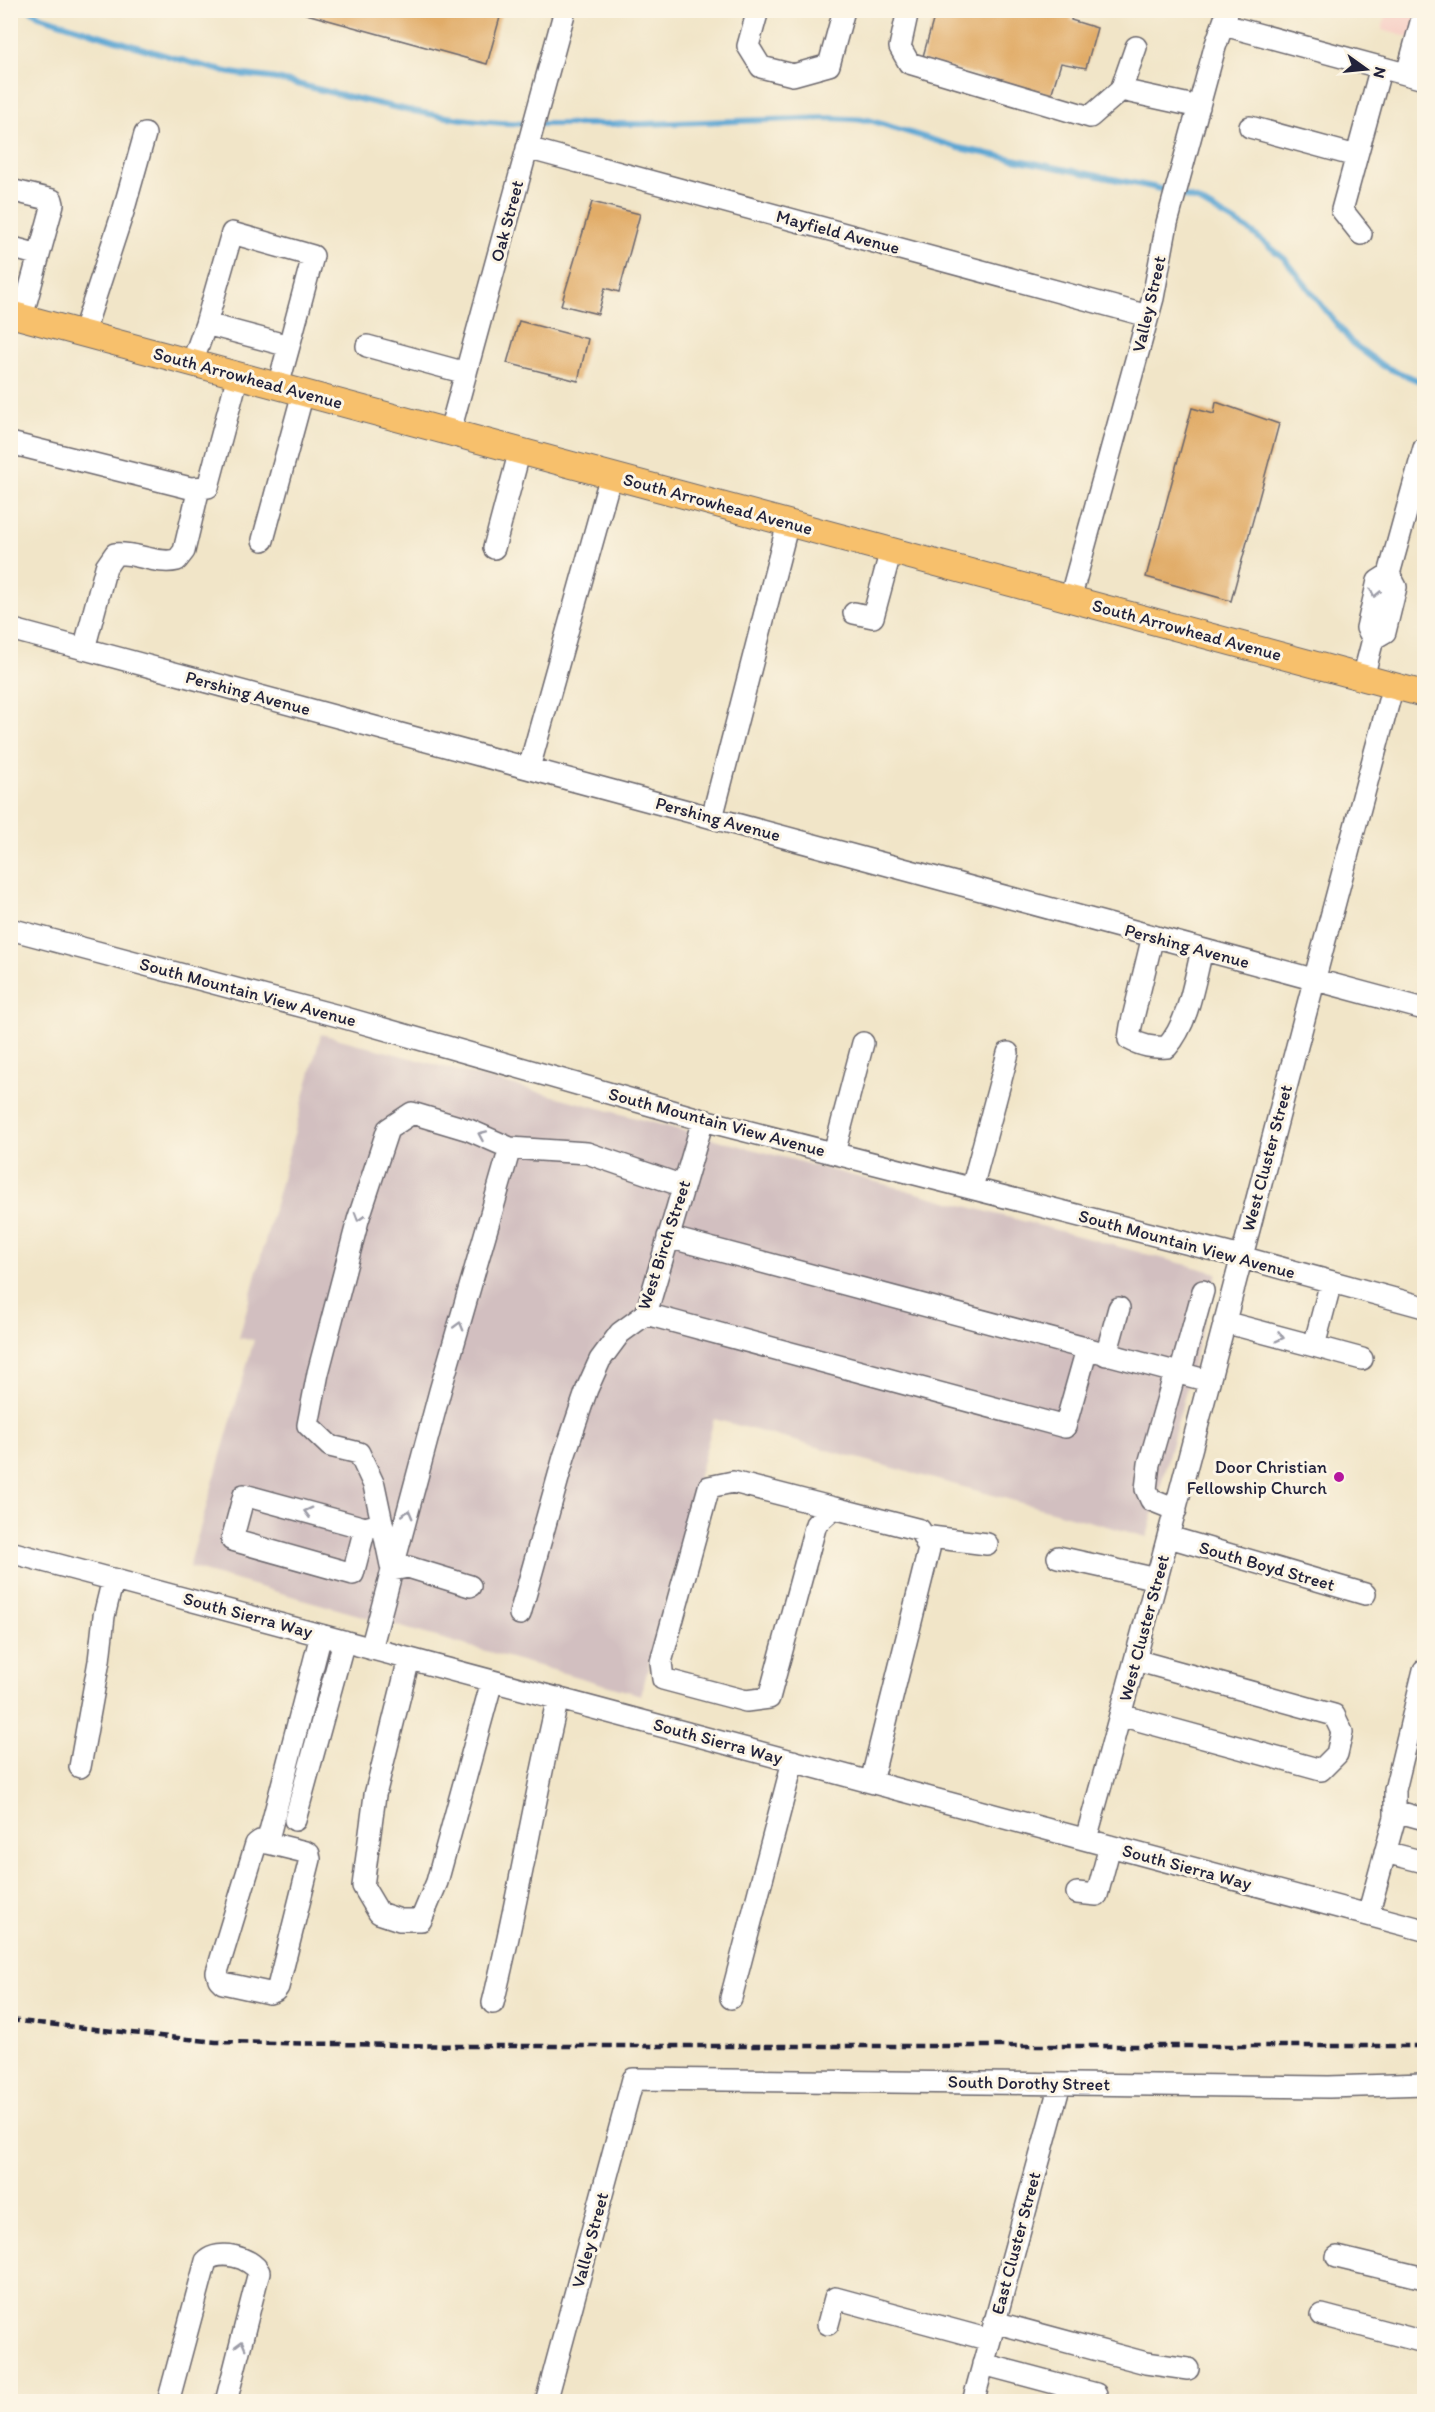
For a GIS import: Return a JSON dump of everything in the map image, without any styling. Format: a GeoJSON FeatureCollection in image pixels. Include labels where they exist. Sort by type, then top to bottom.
{"type":"FeatureCollection","features":[{"type":"Feature","properties":{"kind":"main road","name":"South Arrowhead Avenue"},"geometry":{"type":"LineString","coordinates":[[16,316],[1425,694]]}},
{"type":"Feature","properties":{"kind":"street","name":"Oak Street"},"geometry":{"type":"LineString","coordinates":[[450,431],[565,10]]}},
{"type":"Feature","properties":{"kind":"street"},"geometry":{"type":"LineString","coordinates":[[758,10],[748,46],[761,67],[793,75],[829,65],[844,10]]}},
{"type":"Feature","properties":{"kind":"street"},"geometry":{"type":"LineString","coordinates":[[908,10],[900,47],[909,63],[1090,117],[1121,90],[1136,47]]}},
{"type":"Feature","properties":{"kind":"street"},"geometry":{"type":"LineString","coordinates":[[1226,18],[1416,77],[1425,11]]}},
{"type":"Feature","properties":{"kind":"street","name":"Valley Street"},"geometry":{"type":"LineString","coordinates":[[1070,599],[1148,316],[1167,223],[1215,46],[1226,18]]}},
{"type":"Feature","properties":{"kind":"street"},"geometry":{"type":"LineString","coordinates":[[1361,234],[1342,210],[1381,67]]}},
{"type":"Feature","properties":{"kind":"street"},"geometry":{"type":"LineString","coordinates":[[1121,90],[1199,107]]}},
{"type":"Feature","properties":{"kind":"street"},"geometry":{"type":"LineString","coordinates":[[1250,127],[1356,156]]}},
{"type":"Feature","properties":{"kind":"street","name":"Mayfield Avenue"},"geometry":{"type":"LineString","coordinates":[[532,132],[1148,316]]}},
{"type":"Feature","properties":{"kind":"street"},"geometry":{"type":"LineString","coordinates":[[83,333],[123,212],[145,134]]}},
{"type":"Feature","properties":{"kind":"street"},"geometry":{"type":"LineString","coordinates":[[10,190],[52,200],[53,204],[39,255],[16,316]]}},
{"type":"Feature","properties":{"kind":"street"},"geometry":{"type":"LineString","coordinates":[[192,363],[206,324],[232,233],[314,256],[278,386]]}},
{"type":"Feature","properties":{"kind":"street"},"geometry":{"type":"LineString","coordinates":[[10,247],[39,255]]}},
{"type":"Feature","properties":{"kind":"street"},"geometry":{"type":"LineString","coordinates":[[206,324],[289,346]]}},
{"type":"Feature","properties":{"kind":"street"},"geometry":{"type":"LineString","coordinates":[[367,346],[466,373]]}},
{"type":"Feature","properties":{"kind":"street"},"geometry":{"type":"LineString","coordinates":[[10,443],[190,488],[208,487],[238,375]]}},
{"type":"Feature","properties":{"kind":"street"},"geometry":{"type":"LineString","coordinates":[[263,540],[303,393]]}},
{"type":"Feature","properties":{"kind":"street"},"geometry":{"type":"LineString","coordinates":[[1363,678],[1373,639],[1385,632],[1396,587],[1389,574],[1425,448]]}},
{"type":"Feature","properties":{"kind":"street"},"geometry":{"type":"LineString","coordinates":[[494,548],[520,450]]}},
{"type":"Feature","properties":{"kind":"street"},"geometry":{"type":"LineString","coordinates":[[529,768],[611,475]]}},
{"type":"Feature","properties":{"kind":"street"},"geometry":{"type":"LineString","coordinates":[[84,649],[106,567],[115,554],[128,553],[162,561],[177,560],[184,551],[200,488]]}},
{"type":"Feature","properties":{"kind":"street"},"geometry":{"type":"LineString","coordinates":[[712,818],[788,523]]}},
{"type":"Feature","properties":{"kind":"street"},"geometry":{"type":"LineString","coordinates":[[854,613],[873,617],[891,550]]}},
{"type":"Feature","properties":{"kind":"street","name":"Pershing Avenue"},"geometry":{"type":"LineString","coordinates":[[10,629],[1425,1010]]}},
{"type":"Feature","properties":{"kind":"street","name":"West Cluster Street"},"geometry":{"type":"LineString","coordinates":[[1086,1839],[1169,1537],[1313,979],[1393,686]]}},
{"type":"Feature","properties":{"kind":"street","name":"South Mountain View Avenue"},"geometry":{"type":"LineString","coordinates":[[10,929],[330,1014],[703,1120],[1241,1257],[1425,1307]]}},
{"type":"Feature","properties":{"kind":"street"},"geometry":{"type":"LineString","coordinates":[[1153,936],[1129,1039],[1140,1045],[1152,1048],[1167,1047],[1174,1039],[1184,1019],[1202,950]]}},
{"type":"Feature","properties":{"kind":"street"},"geometry":{"type":"LineString","coordinates":[[834,1153],[863,1044]]}},
{"type":"Feature","properties":{"kind":"street"},"geometry":{"type":"LineString","coordinates":[[972,1188],[1008,1053]]}},
{"type":"Feature","properties":{"kind":"street"},"geometry":{"type":"LineString","coordinates":[[373,1526],[244,1495],[232,1540],[353,1574],[373,1526],[374,1485],[359,1454],[330,1446],[308,1425],[318,1373],[358,1220],[388,1129],[412,1113],[469,1130],[510,1148],[587,1153],[683,1186]]}},
{"type":"Feature","properties":{"kind":"street","name":"West Birch Street"},"geometry":{"type":"LineString","coordinates":[[520,1614],[564,1457],[587,1389],[600,1360],[620,1333],[646,1314],[703,1120]]}},
{"type":"Feature","properties":{"kind":"street"},"geometry":{"type":"LineString","coordinates":[[371,1648],[443,1380],[510,1148]]}},
{"type":"Feature","properties":{"kind":"street"},"geometry":{"type":"LineString","coordinates":[[668,1237],[1209,1381]]}},
{"type":"Feature","properties":{"kind":"street"},"geometry":{"type":"LineString","coordinates":[[1314,1346],[1331,1282]]}},
{"type":"Feature","properties":{"kind":"street"},"geometry":{"type":"LineString","coordinates":[[1176,1510],[1151,1500],[1146,1489],[1149,1464],[1203,1292]]}},
{"type":"Feature","properties":{"kind":"street"},"geometry":{"type":"LineString","coordinates":[[646,1314],[1065,1427],[1096,1352],[1119,1308]]}},
{"type":"Feature","properties":{"kind":"street"},"geometry":{"type":"LineString","coordinates":[[1224,1322],[1362,1359]]}},
{"type":"Feature","properties":{"kind":"street"},"geometry":{"type":"LineString","coordinates":[[834,1508],[816,1524],[769,1698],[746,1701],[663,1679],[661,1662],[709,1487],[733,1482],[920,1530],[929,1549],[872,1782]]}},
{"type":"Feature","properties":{"kind":"street"},"geometry":{"type":"LineString","coordinates":[[373,1526],[392,1570]]}},
{"type":"Feature","properties":{"kind":"street"},"geometry":{"type":"LineString","coordinates":[[923,1536],[987,1544]]}},
{"type":"Feature","properties":{"kind":"street","name":"South Boyd Street"},"geometry":{"type":"LineString","coordinates":[[1169,1537],[1365,1594]]}},
{"type":"Feature","properties":{"kind":"street","name":"South Sierra Way"},"geometry":{"type":"LineString","coordinates":[[10,1552],[1425,1930]]}},
{"type":"Feature","properties":{"kind":"street"},"geometry":{"type":"LineString","coordinates":[[1058,1557],[1157,1579]]}},
{"type":"Feature","properties":{"kind":"street"},"geometry":{"type":"LineString","coordinates":[[392,1570],[408,1567],[470,1586]]}},
{"type":"Feature","properties":{"kind":"street"},"geometry":{"type":"LineString","coordinates":[[80,1767],[99,1661],[104,1616],[113,1579]]}},
{"type":"Feature","properties":{"kind":"street"},"geometry":{"type":"LineString","coordinates":[[267,1843],[321,1635]]}},
{"type":"Feature","properties":{"kind":"street"},"geometry":{"type":"LineString","coordinates":[[295,1820],[344,1641]]}},
{"type":"Feature","properties":{"kind":"street"},"geometry":{"type":"LineString","coordinates":[[409,1659],[375,1795],[363,1886],[379,1913],[400,1920],[421,1920],[437,1882],[492,1681]]}},
{"type":"Feature","properties":{"kind":"street"},"geometry":{"type":"LineString","coordinates":[[1120,1715],[1321,1770],[1337,1754],[1342,1732],[1334,1715],[1135,1660]]}},
{"type":"Feature","properties":{"kind":"street"},"geometry":{"type":"LineString","coordinates":[[1368,1915],[1386,1852],[1395,1811],[1395,1790],[1425,1670]]}},
{"type":"Feature","properties":{"kind":"street"},"geometry":{"type":"LineString","coordinates":[[493,2003],[558,1698]]}},
{"type":"Feature","properties":{"kind":"street"},"geometry":{"type":"LineString","coordinates":[[731,1998],[793,1761]]}},
{"type":"Feature","properties":{"kind":"street"},"geometry":{"type":"LineString","coordinates":[[1395,1811],[1425,1819]]}},
{"type":"Feature","properties":{"kind":"street"},"geometry":{"type":"LineString","coordinates":[[260,1841],[267,1843],[305,1852],[309,1854],[310,1859],[278,1987],[269,1993],[223,1983],[217,1972],[256,1844],[260,1841]]}},
{"type":"Feature","properties":{"kind":"street"},"geometry":{"type":"LineString","coordinates":[[1077,1893],[1097,1895],[1110,1846]]}},
{"type":"Feature","properties":{"kind":"street"},"geometry":{"type":"LineString","coordinates":[[1386,1852],[1425,1862]]}},
{"type":"Feature","properties":{"kind":"street","name":"Valley Street"},"geometry":{"type":"LineString","coordinates":[[546,2402],[633,2079]]}},
{"type":"Feature","properties":{"kind":"street","name":"South Dorothy Street"},"geometry":{"type":"LineString","coordinates":[[633,2079],[1329,2087],[1425,2084]]}},
{"type":"Feature","properties":{"kind":"street","name":"East Cluster Street"},"geometry":{"type":"LineString","coordinates":[[973,2402],[1060,2084]]}},
{"type":"Feature","properties":{"kind":"street"},"geometry":{"type":"LineString","coordinates":[[168,2402],[206,2262],[211,2257],[220,2255],[251,2262],[259,2272],[226,2402]]}},
{"type":"Feature","properties":{"kind":"street"},"geometry":{"type":"LineString","coordinates":[[1337,2257],[1425,2278]]}},
{"type":"Feature","properties":{"kind":"street"},"geometry":{"type":"LineString","coordinates":[[828,2324],[835,2298],[1146,2363],[1188,2369]]}},
{"type":"Feature","properties":{"kind":"street"},"geometry":{"type":"LineString","coordinates":[[1322,2315],[1425,2342]]}},
{"type":"Feature","properties":{"kind":"street"},"geometry":{"type":"LineString","coordinates":[[983,2364],[1096,2394]]}},
{"type":"Feature","properties":{"kind":"shaded area"},"geometry":{"type":"Polygon","coordinates":[[[1387,11],[1424,11],[1424,41],[1382,30],[1387,11]]]}},
{"type":"Feature","properties":{"kind":"shaded area"},"geometry":{"type":"Polygon","coordinates":[[[321,1034],[1217,1273],[1147,1537],[714,1419],[641,1695],[189,1567],[254,1340],[239,1338],[321,1034]]]}},
{"type":"Feature","properties":{"kind":"building"},"geometry":{"type":"Polygon","coordinates":[[[292,10],[502,10],[487,64],[292,10]]]}},
{"type":"Feature","properties":{"kind":"building"},"geometry":{"type":"Polygon","coordinates":[[[936,10],[1073,10],[1071,20],[1097,28],[1086,68],[1061,63],[1051,95],[922,60],[936,10]]]}},
{"type":"Feature","properties":{"kind":"building"},"geometry":{"type":"Polygon","coordinates":[[[592,202],[640,214],[619,292],[605,288],[598,314],[561,305],[592,202]]]}},
{"type":"Feature","properties":{"kind":"building"},"geometry":{"type":"Polygon","coordinates":[[[519,321],[588,339],[578,381],[507,363],[519,321]]]}},
{"type":"Feature","properties":{"kind":"building"},"geometry":{"type":"Polygon","coordinates":[[[1216,402],[1279,424],[1231,601],[1146,577],[1192,408],[1214,414],[1216,402]]]}},
{"type":"Feature","properties":{"kind":"waterway"},"geometry":{"type":"LineString","coordinates":[[31,10],[39,16],[156,53],[227,72],[281,80],[435,115],[466,120],[529,124]]}},
{"type":"Feature","properties":{"kind":"waterway"},"geometry":{"type":"LineString","coordinates":[[539,124],[642,124],[829,118],[869,120],[959,148],[1153,187],[1197,200],[1249,230],[1285,259],[1352,343],[1383,366],[1424,383]]}},
{"type":"Feature","properties":{"kind":"railway"},"geometry":{"type":"LineString","coordinates":[[10,2020],[216,2042],[461,2046],[1424,2046]]}},
{"type":"Feature","properties":{"kind":"place","name":"Door Christian Fellowship Church"},"geometry":{"type":"Point","coordinates":[1339,1477]}}]}
